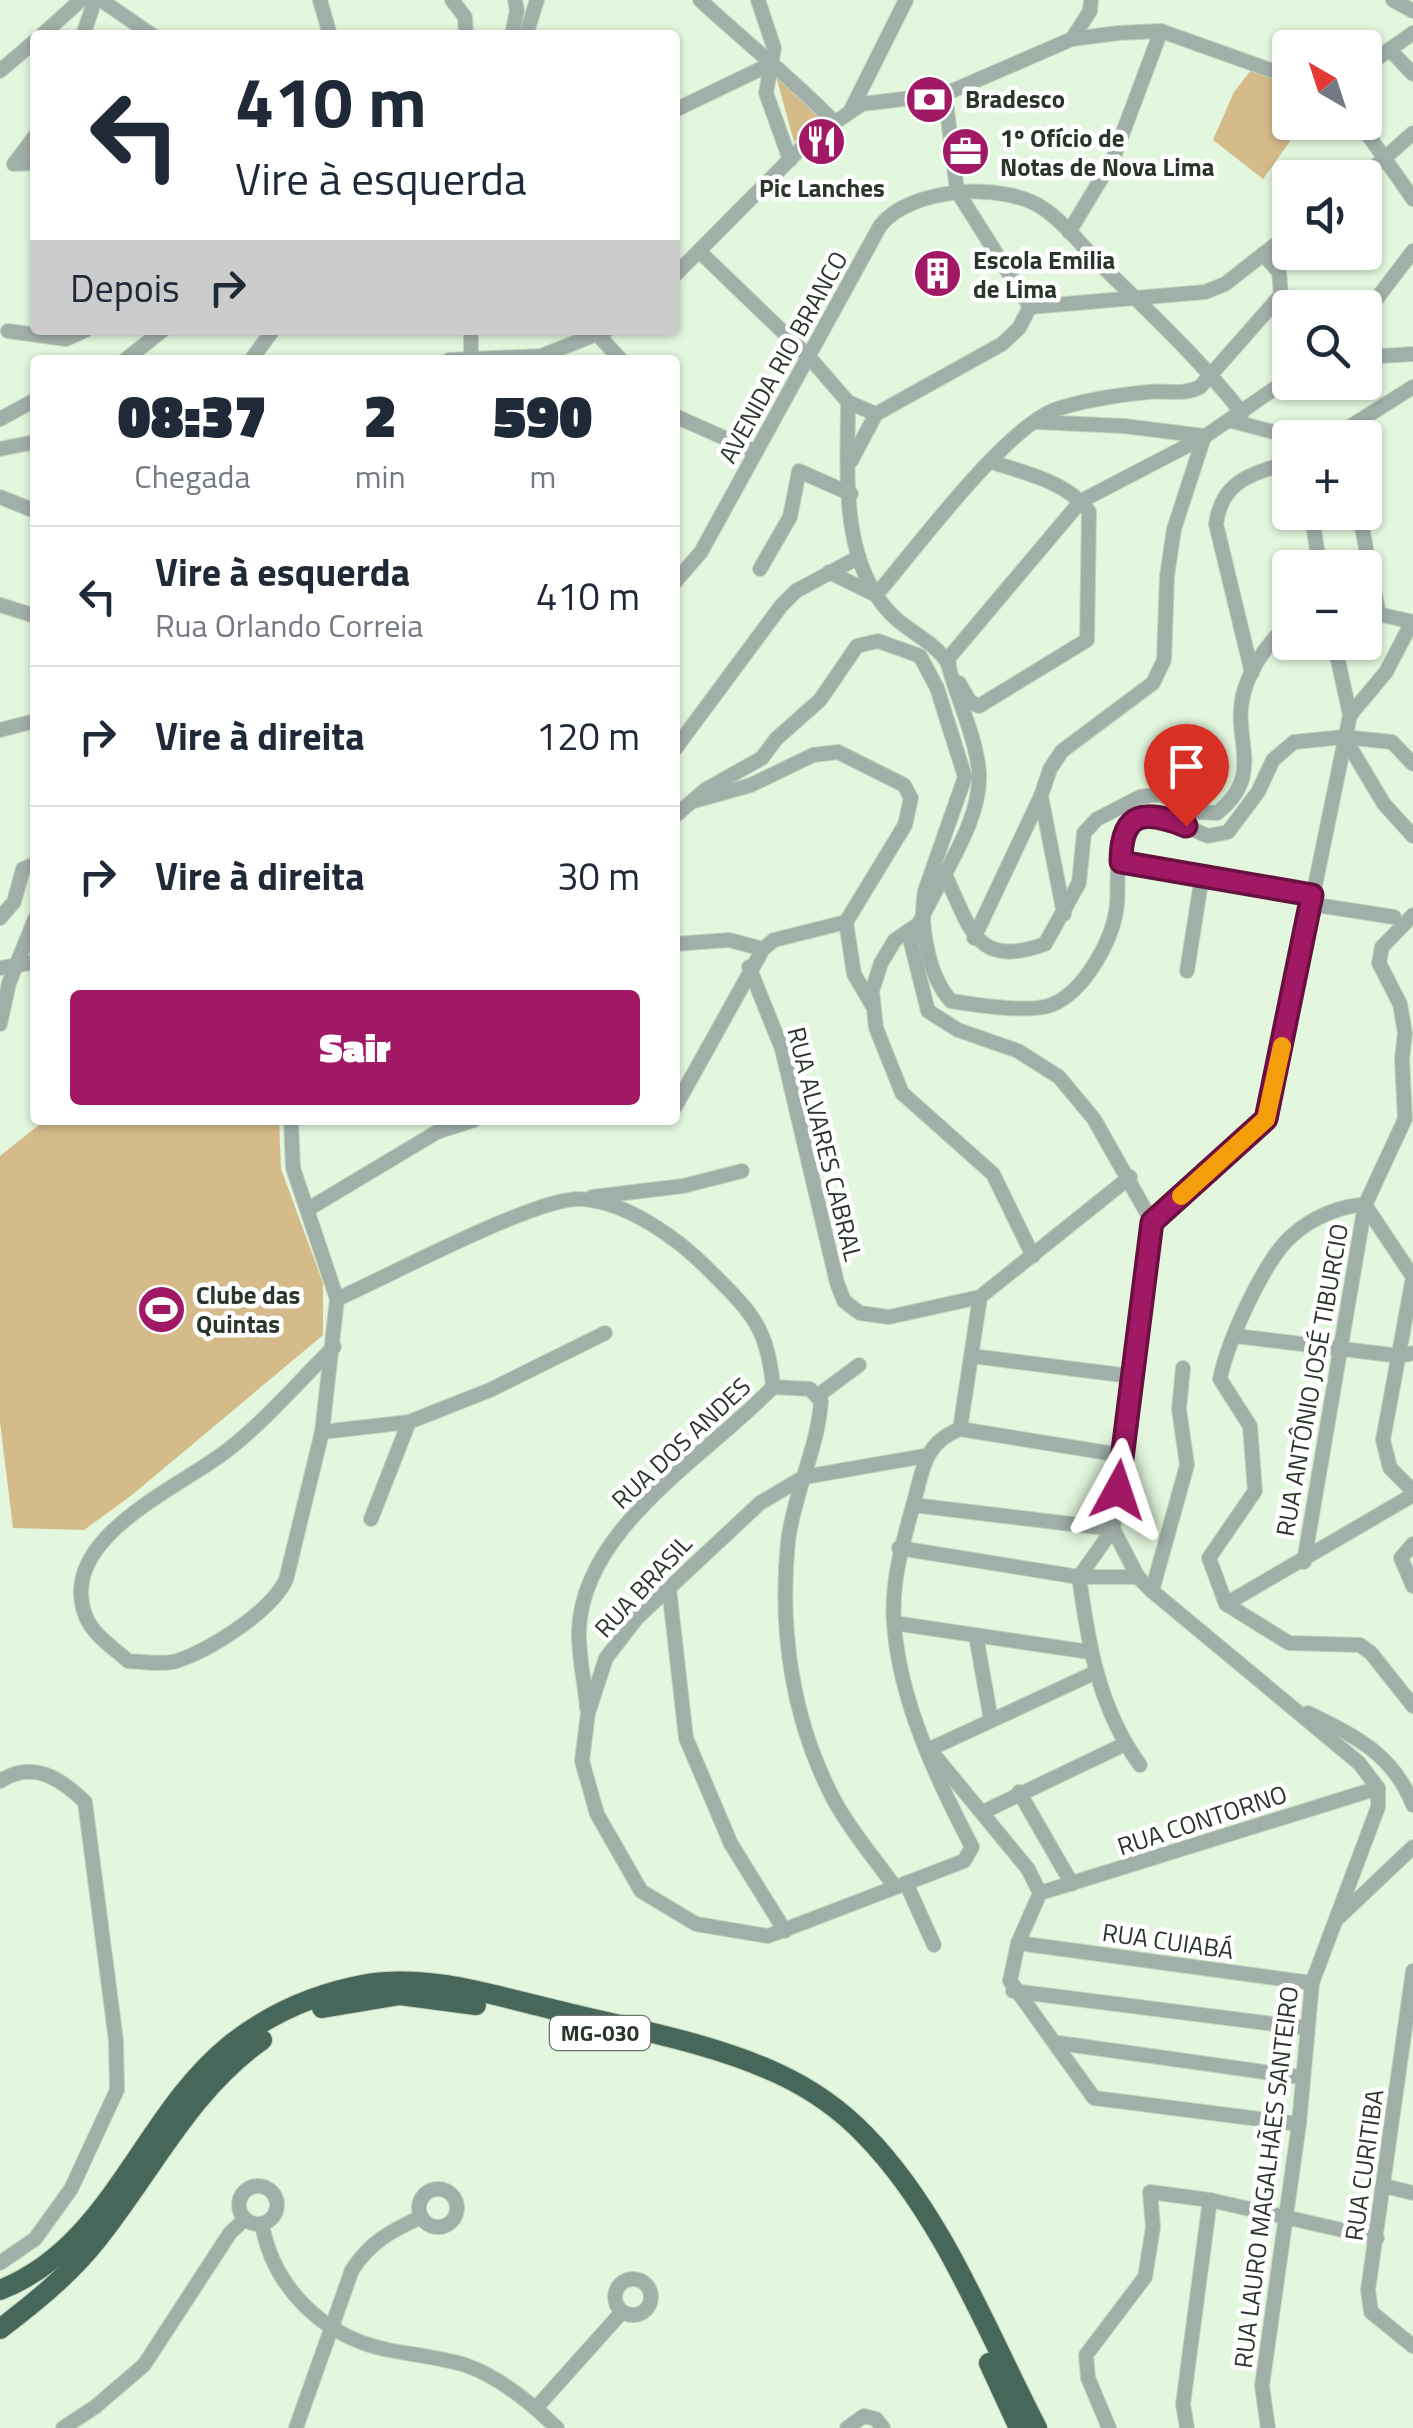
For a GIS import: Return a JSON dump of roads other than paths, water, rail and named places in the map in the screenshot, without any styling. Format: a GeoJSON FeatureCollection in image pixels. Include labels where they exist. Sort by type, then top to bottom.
{"type":"FeatureCollection","features":[{"type":"Feature","properties":{"kind":"highway","name":"MG-030"},"geometry":{"type":"LineString","coordinates":[[0,2290],[33,2274],[72,2243],[96,2217],[199,2074],[257,2027],[310,1998],[368,1984],[446,1986],[607,2022],[749,2062],[837,2109],[894,2167],[940,2234],[1037,2428]]}},
{"type":"Feature","properties":{"kind":"highway","name":"MG-030"},"geometry":{"type":"LineString","coordinates":[[0,2330],[69,2272],[96,2242],[210,2084],[242,2054],[316,2008],[400,1995],[490,2007],[683,2052],[804,2100],[845,2131],[906,2199],[943,2265],[1018,2428]]}},
{"type":"Feature","properties":{"kind":"street"},"geometry":{"type":"LineString","coordinates":[[47,30],[80,0]]}},
{"type":"Feature","properties":{"kind":"street"},"geometry":{"type":"LineString","coordinates":[[86,30],[98,0],[144,30]]}},
{"type":"Feature","properties":{"kind":"street"},"geometry":{"type":"LineString","coordinates":[[320,0],[329,30]]}},
{"type":"Feature","properties":{"kind":"street"},"geometry":{"type":"LineString","coordinates":[[452,0],[464,17],[465,30]]}},
{"type":"Feature","properties":{"kind":"street"},"geometry":{"type":"LineString","coordinates":[[513,30],[517,11],[514,0]]}},
{"type":"Feature","properties":{"kind":"street"},"geometry":{"type":"LineString","coordinates":[[528,30],[537,0]]}},
{"type":"Feature","properties":{"kind":"street"},"geometry":{"type":"LineString","coordinates":[[700,0],[771,64],[790,76],[834,122]]}},
{"type":"Feature","properties":{"kind":"street"},"geometry":{"type":"LineString","coordinates":[[758,0],[774,48],[766,93],[790,160]]}},
{"type":"Feature","properties":{"kind":"street"},"geometry":{"type":"LineString","coordinates":[[851,110],[906,0]]}},
{"type":"Feature","properties":{"kind":"street"},"geometry":{"type":"LineString","coordinates":[[1072,39],[1090,11],[1091,0]]}},
{"type":"Feature","properties":{"kind":"street"},"geometry":{"type":"LineString","coordinates":[[1393,0],[1413,10]]}},
{"type":"Feature","properties":{"kind":"street"},"geometry":{"type":"LineString","coordinates":[[1069,232],[1113,160],[1161,31]]}},
{"type":"Feature","properties":{"kind":"street"},"geometry":{"type":"LineString","coordinates":[[680,271],[790,160],[862,104],[945,94],[1072,39],[1161,31],[1272,70]]}},
{"type":"Feature","properties":{"kind":"street"},"geometry":{"type":"LineString","coordinates":[[1393,54],[1413,33]]}},
{"type":"Feature","properties":{"kind":"street"},"geometry":{"type":"LineString","coordinates":[[1382,59],[1413,42]]}},
{"type":"Feature","properties":{"kind":"street"},"geometry":{"type":"LineString","coordinates":[[0,71],[30,45]]}},
{"type":"Feature","properties":{"kind":"street"},"geometry":{"type":"LineString","coordinates":[[1393,54],[1413,74]]}},
{"type":"Feature","properties":{"kind":"street"},"geometry":{"type":"LineString","coordinates":[[680,108],[771,64]]}},
{"type":"Feature","properties":{"kind":"street"},"geometry":{"type":"LineString","coordinates":[[945,94],[957,191],[1030,307]]}},
{"type":"Feature","properties":{"kind":"street"},"geometry":{"type":"LineString","coordinates":[[1382,164],[1413,133]]}},
{"type":"Feature","properties":{"kind":"street"},"geometry":{"type":"LineString","coordinates":[[1372,140],[1413,200]]}},
{"type":"Feature","properties":{"kind":"street"},"geometry":{"type":"LineString","coordinates":[[30,143],[14,164],[30,163]]}},
{"type":"Feature","properties":{"kind":"street"},"geometry":{"type":"LineString","coordinates":[[957,191],[1031,201],[1182,339],[1213,376],[1237,417],[1272,429]]}},
{"type":"Feature","properties":{"kind":"street","name":"AVENIDA RIO BRANCO"},"geometry":{"type":"LineString","coordinates":[[680,574],[701,552],[889,214],[914,202],[957,191]]}},
{"type":"Feature","properties":{"kind":"street"},"geometry":{"type":"LineString","coordinates":[[1030,307],[1205,292],[1226,284],[1272,247]]}},
{"type":"Feature","properties":{"kind":"street"},"geometry":{"type":"LineString","coordinates":[[1382,292],[1413,251]]}},
{"type":"Feature","properties":{"kind":"street"},"geometry":{"type":"LineString","coordinates":[[701,253],[809,357],[848,402],[876,414]]}},
{"type":"Feature","properties":{"kind":"street"},"geometry":{"type":"LineString","coordinates":[[876,595],[1032,422],[1055,410],[1130,394],[1189,392],[1213,376],[1281,295],[1279,272],[1263,254]]}},
{"type":"Feature","properties":{"kind":"street"},"geometry":{"type":"LineString","coordinates":[[848,466],[876,414],[1002,344],[1019,328],[1030,307]]}},
{"type":"Feature","properties":{"kind":"street"},"geometry":{"type":"LineString","coordinates":[[8,331],[30,334]]}},
{"type":"Feature","properties":{"kind":"street"},"geometry":{"type":"LineString","coordinates":[[37,335],[66,339],[75,335]]}},
{"type":"Feature","properties":{"kind":"street"},"geometry":{"type":"LineString","coordinates":[[130,355],[156,335]]}},
{"type":"Feature","properties":{"kind":"street"},"geometry":{"type":"LineString","coordinates":[[564,355],[599,335]]}},
{"type":"Feature","properties":{"kind":"street"},"geometry":{"type":"LineString","coordinates":[[1382,355],[1413,354]]}},
{"type":"Feature","properties":{"kind":"street"},"geometry":{"type":"LineString","coordinates":[[946,660],[1081,501],[1204,436],[1272,391]]}},
{"type":"Feature","properties":{"kind":"street"},"geometry":{"type":"LineString","coordinates":[[1364,420],[1410,392]]}},
{"type":"Feature","properties":{"kind":"street"},"geometry":{"type":"LineString","coordinates":[[848,402],[853,544],[859,558],[876,595],[892,615],[929,639],[970,702],[979,706],[1087,640],[1089,512],[1081,501],[1042,479],[992,462]]}},
{"type":"Feature","properties":{"kind":"street"},"geometry":{"type":"LineString","coordinates":[[0,419],[30,403]]}},
{"type":"Feature","properties":{"kind":"street"},"geometry":{"type":"LineString","coordinates":[[680,418],[756,452]]}},
{"type":"Feature","properties":{"kind":"street"},"geometry":{"type":"LineString","coordinates":[[1032,422],[1124,426],[1204,436]]}},
{"type":"Feature","properties":{"kind":"street"},"geometry":{"type":"LineString","coordinates":[[974,938],[1041,796],[1050,768],[1062,751],[1153,683],[1164,660],[1167,576],[1174,530],[1204,436]]}},
{"type":"Feature","properties":{"kind":"street"},"geometry":{"type":"LineString","coordinates":[[0,449],[30,443]]}},
{"type":"Feature","properties":{"kind":"street"},"geometry":{"type":"LineString","coordinates":[[1252,673],[1216,524],[1218,508],[1235,482],[1272,469]]}},
{"type":"Feature","properties":{"kind":"street"},"geometry":{"type":"LineString","coordinates":[[760,569],[790,517],[799,471],[851,494]]}},
{"type":"Feature","properties":{"kind":"street"},"geometry":{"type":"LineString","coordinates":[[0,497],[30,509]]}},
{"type":"Feature","properties":{"kind":"street"},"geometry":{"type":"LineString","coordinates":[[680,741],[781,606],[829,572],[859,558]]}},
{"type":"Feature","properties":{"kind":"street"},"geometry":{"type":"LineString","coordinates":[[829,572],[876,595]]}},
{"type":"Feature","properties":{"kind":"street"},"geometry":{"type":"LineString","coordinates":[[0,605],[30,614]]}},
{"type":"Feature","properties":{"kind":"street"},"geometry":{"type":"LineString","coordinates":[[1152,1222],[1266,1119],[1350,715],[1386,672],[1412,622],[1382,615]]}},
{"type":"Feature","properties":{"kind":"street"},"geometry":{"type":"LineString","coordinates":[[680,811],[762,758],[776,739],[820,700],[857,646],[878,642],[920,656],[937,688],[966,777],[925,891],[921,920],[930,961],[940,988],[951,1001],[1034,1008],[1054,1004],[1086,977],[1108,938],[1116,912],[1121,842],[1127,826],[1137,818],[1154,813],[1208,836],[1228,832],[1258,792],[1273,760],[1294,742],[1344,737],[1392,742],[1413,764]]}},
{"type":"Feature","properties":{"kind":"street"},"geometry":{"type":"LineString","coordinates":[[946,877],[974,938],[995,953],[1034,948],[1054,934],[1079,882],[1084,833],[1097,819],[1140,798],[1160,794],[1199,812],[1218,812],[1231,802],[1245,773],[1242,699],[1252,673],[1272,646]]}},
{"type":"Feature","properties":{"kind":"street"},"geometry":{"type":"LineString","coordinates":[[946,660],[978,763],[979,784],[946,877],[911,943],[928,1011],[958,1030],[1018,1051],[1060,1076],[1094,1119],[1152,1222],[1113,1529],[1079,1576],[1094,1673],[1124,1744],[1140,1764]]}},
{"type":"Feature","properties":{"kind":"street"},"geometry":{"type":"LineString","coordinates":[[1338,660],[1350,715]]}},
{"type":"Feature","properties":{"kind":"street"},"geometry":{"type":"LineString","coordinates":[[0,730],[30,722]]}},
{"type":"Feature","properties":{"kind":"street"},"geometry":{"type":"LineString","coordinates":[[1344,737],[1384,804],[1413,836]]}},
{"type":"Feature","properties":{"kind":"street"},"geometry":{"type":"LineString","coordinates":[[690,802],[732,792],[813,754],[838,752],[904,784],[912,798],[905,825],[846,922],[854,974],[872,1005],[902,1094],[993,1174],[1034,1256]]}},
{"type":"Feature","properties":{"kind":"street"},"geometry":{"type":"LineString","coordinates":[[1041,796],[1064,914]]}},
{"type":"Feature","properties":{"kind":"street"},"geometry":{"type":"LineString","coordinates":[[1121,862],[1394,917]]}},
{"type":"Feature","properties":{"kind":"street"},"geometry":{"type":"LineString","coordinates":[[0,918],[14,902],[23,870],[30,866]]}},
{"type":"Feature","properties":{"kind":"street"},"geometry":{"type":"LineString","coordinates":[[1187,971],[1202,876]]}},
{"type":"Feature","properties":{"kind":"street"},"geometry":{"type":"LineString","coordinates":[[1409,1122],[1400,1004],[1379,963],[1382,947],[1413,916]]}},
{"type":"Feature","properties":{"kind":"street"},"geometry":{"type":"LineString","coordinates":[[872,1005],[888,952],[895,940],[921,920]]}},
{"type":"Feature","properties":{"kind":"street"},"geometry":{"type":"LineString","coordinates":[[680,1098],[750,966],[763,949],[774,940],[846,922]]}},
{"type":"Feature","properties":{"kind":"street"},"geometry":{"type":"LineString","coordinates":[[0,1024],[16,963],[30,935]]}},
{"type":"Feature","properties":{"kind":"street"},"geometry":{"type":"LineString","coordinates":[[680,944],[729,940],[763,949]]}},
{"type":"Feature","properties":{"kind":"street"},"geometry":{"type":"LineString","coordinates":[[0,968],[30,962]]}},
{"type":"Feature","properties":{"kind":"street","name":"RUA ALVARES CABRAL"},"geometry":{"type":"LineString","coordinates":[[750,966],[782,1049],[844,1301],[860,1313],[890,1317],[980,1297],[1130,1177]]}},
{"type":"Feature","properties":{"kind":"street","name":"RUA ANTÔNIO JOSÉ TIBURCIO"},"geometry":{"type":"LineString","coordinates":[[1304,1562],[1364,1205],[1409,1122]]}},
{"type":"Feature","properties":{"kind":"street"},"geometry":{"type":"LineString","coordinates":[[291,1125],[293,1168],[310,1208],[338,1299],[334,1347],[322,1432],[286,1580],[276,1600],[176,1661],[128,1661],[97,1634],[86,1615],[83,1588],[94,1550],[119,1523],[231,1448],[334,1347]]}},
{"type":"Feature","properties":{"kind":"street"},"geometry":{"type":"LineString","coordinates":[[310,1208],[437,1132],[459,1125]]}},
{"type":"Feature","properties":{"kind":"street"},"geometry":{"type":"LineString","coordinates":[[338,1299],[533,1211],[576,1199],[683,1186],[742,1171]]}},
{"type":"Feature","properties":{"kind":"street","name":"RUA DOS ANDES"},"geometry":{"type":"LineString","coordinates":[[576,1199],[604,1203],[644,1220],[702,1263],[757,1318],[770,1351],[773,1387],[628,1521],[605,1550],[587,1591],[579,1630],[588,1713]]}},
{"type":"Feature","properties":{"kind":"street"},"geometry":{"type":"LineString","coordinates":[[1226,1604],[1304,1562],[1413,1493],[1390,1468],[1383,1440],[1406,1354],[1413,1277],[1364,1205],[1346,1205],[1292,1234],[1268,1268],[1236,1336],[1220,1379],[1250,1426],[1255,1491],[1209,1558],[1226,1604],[1288,1644],[1360,1645],[1372,1652],[1413,1706]]}},
{"type":"Feature","properties":{"kind":"street"},"geometry":{"type":"LineString","coordinates":[[960,1430],[980,1297]]}},
{"type":"Feature","properties":{"kind":"street"},"geometry":{"type":"LineString","coordinates":[[322,1432],[409,1422],[490,1390],[605,1333]]}},
{"type":"Feature","properties":{"kind":"street"},"geometry":{"type":"LineString","coordinates":[[1236,1336],[1406,1354]]}},
{"type":"Feature","properties":{"kind":"street"},"geometry":{"type":"LineString","coordinates":[[972,1356],[1130,1376]]}},
{"type":"Feature","properties":{"kind":"street"},"geometry":{"type":"LineString","coordinates":[[820,1394],[859,1366]]}},
{"type":"Feature","properties":{"kind":"street"},"geometry":{"type":"LineString","coordinates":[[1152,1592],[1187,1465],[1180,1409],[1182,1368]]}},
{"type":"Feature","properties":{"kind":"street"},"geometry":{"type":"LineString","coordinates":[[773,1387],[810,1388],[820,1394]]}},
{"type":"Feature","properties":{"kind":"street"},"geometry":{"type":"LineString","coordinates":[[820,1394],[820,1423],[788,1539],[786,1626],[798,1718],[835,1801],[900,1885],[934,1945]]}},
{"type":"Feature","properties":{"kind":"street"},"geometry":{"type":"LineString","coordinates":[[371,1520],[409,1422]]}},
{"type":"Feature","properties":{"kind":"street"},"geometry":{"type":"LineString","coordinates":[[1122,1456],[960,1430],[938,1440],[925,1456],[899,1548],[894,1624],[913,1712],[930,1750],[1028,1869],[1040,1893],[1018,1943],[1010,1981],[1013,1991],[1058,2043],[1094,2098],[1298,2124]]}},
{"type":"Feature","properties":{"kind":"street","name":"RUA BRASIL"},"geometry":{"type":"LineString","coordinates":[[925,1456],[804,1477],[760,1502],[669,1588],[606,1658],[588,1713],[582,1761],[597,1814],[642,1891],[696,1924],[768,1936],[964,1861],[972,1846],[942,1789],[930,1750]]}},
{"type":"Feature","properties":{"kind":"street"},"geometry":{"type":"LineString","coordinates":[[913,1504],[1113,1529]]}},
{"type":"Feature","properties":{"kind":"street"},"geometry":{"type":"LineString","coordinates":[[1113,1529],[1138,1577],[1152,1592],[1359,1763],[1378,1788]]}},
{"type":"Feature","properties":{"kind":"street"},"geometry":{"type":"LineString","coordinates":[[1413,1544],[1401,1558],[1413,1586]]}},
{"type":"Feature","properties":{"kind":"street"},"geometry":{"type":"LineString","coordinates":[[899,1548],[1079,1576],[1138,1577]]}},
{"type":"Feature","properties":{"kind":"street"},"geometry":{"type":"LineString","coordinates":[[669,1588],[686,1738],[731,1844],[785,1931]]}},
{"type":"Feature","properties":{"kind":"street"},"geometry":{"type":"LineString","coordinates":[[894,1624],[1090,1652]]}},
{"type":"Feature","properties":{"kind":"street"},"geometry":{"type":"LineString","coordinates":[[976,1636],[991,1720]]}},
{"type":"Feature","properties":{"kind":"street"},"geometry":{"type":"LineString","coordinates":[[930,1750],[1094,1673]]}},
{"type":"Feature","properties":{"kind":"street"},"geometry":{"type":"LineString","coordinates":[[1289,1703],[1368,1744],[1400,1777],[1413,1804]]}},
{"type":"Feature","properties":{"kind":"street"},"geometry":{"type":"LineString","coordinates":[[983,1812],[1124,1744]]}},
{"type":"Feature","properties":{"kind":"street"},"geometry":{"type":"LineString","coordinates":[[0,1781],[12,1773],[45,1772],[64,1782],[84,1802],[116,2041],[117,2090],[70,2189],[35,2239],[0,2263]]}},
{"type":"Feature","properties":{"kind":"street","name":"RUA LAURO MAGALHÃES SANTEIRO"},"geometry":{"type":"LineString","coordinates":[[1268,2428],[1262,2386],[1298,2124],[1312,1983],[1378,1807],[1378,1788]]}},
{"type":"Feature","properties":{"kind":"street","name":"RUA CONTORNO"},"geometry":{"type":"LineString","coordinates":[[1040,1893],[1378,1788]]}},
{"type":"Feature","properties":{"kind":"street"},"geometry":{"type":"LineString","coordinates":[[1019,1792],[1072,1884]]}},
{"type":"Feature","properties":{"kind":"street"},"geometry":{"type":"LineString","coordinates":[[1332,1924],[1413,1847]]}},
{"type":"Feature","properties":{"kind":"street"},"geometry":{"type":"LineString","coordinates":[[1348,1880],[1367,1889]]}},
{"type":"Feature","properties":{"kind":"street","name":"RUA CUIABÁ"},"geometry":{"type":"LineString","coordinates":[[1018,1943],[1312,1983]]}},
{"type":"Feature","properties":{"kind":"street","name":"RUA CURITIBA"},"geometry":{"type":"LineString","coordinates":[[1413,1971],[1368,2290],[1371,2312],[1413,2346]]}},
{"type":"Feature","properties":{"kind":"street"},"geometry":{"type":"LineString","coordinates":[[1013,1991],[1306,2028]]}},
{"type":"Feature","properties":{"kind":"street"},"geometry":{"type":"LineString","coordinates":[[1058,2043],[1300,2077]]}},
{"type":"Feature","properties":{"kind":"street"},"geometry":{"type":"LineString","coordinates":[[1384,2186],[1413,2193]]}},
{"type":"Feature","properties":{"kind":"street"},"geometry":{"type":"LineString","coordinates":[[262,2187],[272,2193],[277,2205],[273,2217],[262,2224],[245,2219],[240,2208],[242,2197],[250,2188],[262,2187]]}},
{"type":"Feature","properties":{"kind":"street"},"geometry":{"type":"LineString","coordinates":[[1108,2428],[1088,2378],[1086,2355],[1145,2277],[1153,2227],[1150,2192],[1210,2200],[1376,2238]]}},
{"type":"Feature","properties":{"kind":"street"},"geometry":{"type":"LineString","coordinates":[[1187,2428],[1183,2404],[1210,2200]]}},
{"type":"Feature","properties":{"kind":"street"},"geometry":{"type":"LineString","coordinates":[[296,2428],[334,2331],[352,2270],[366,2250],[421,2217]]}},
{"type":"Feature","properties":{"kind":"street"},"geometry":{"type":"LineString","coordinates":[[63,2428],[95,2408],[144,2365],[230,2233],[245,2219]]}},
{"type":"Feature","properties":{"kind":"street"},"geometry":{"type":"LineString","coordinates":[[262,2224],[272,2262],[291,2291],[334,2331],[386,2350],[472,2367],[536,2408],[557,2428]]}},
{"type":"Feature","properties":{"kind":"street"},"geometry":{"type":"LineString","coordinates":[[536,2408],[622,2312]]}},
{"type":"Feature","properties":{"kind":"street"},"geometry":{"type":"LineString","coordinates":[[847,2428],[864,2416],[876,2420],[883,2428]]}},
{"type":"Feature","properties":{"kind":"place","name":"Bradesco"},"geometry":{"type":"Point","coordinates":[930,99]}},
{"type":"Feature","properties":{"kind":"place","name":"Pic Lanches"},"geometry":{"type":"Point","coordinates":[822,142]}},
{"type":"Feature","properties":{"kind":"place","name":"1º Ofício de Notas de Nova Lima"},"geometry":{"type":"Point","coordinates":[965,152]}},
{"type":"Feature","properties":{"kind":"place","name":"Escola Emilia de Lima"},"geometry":{"type":"Point","coordinates":[938,274]}},
{"type":"Feature","properties":{"kind":"place","name":"Clube das Quintas"},"geometry":{"type":"Point","coordinates":[161,1309]}}]}
